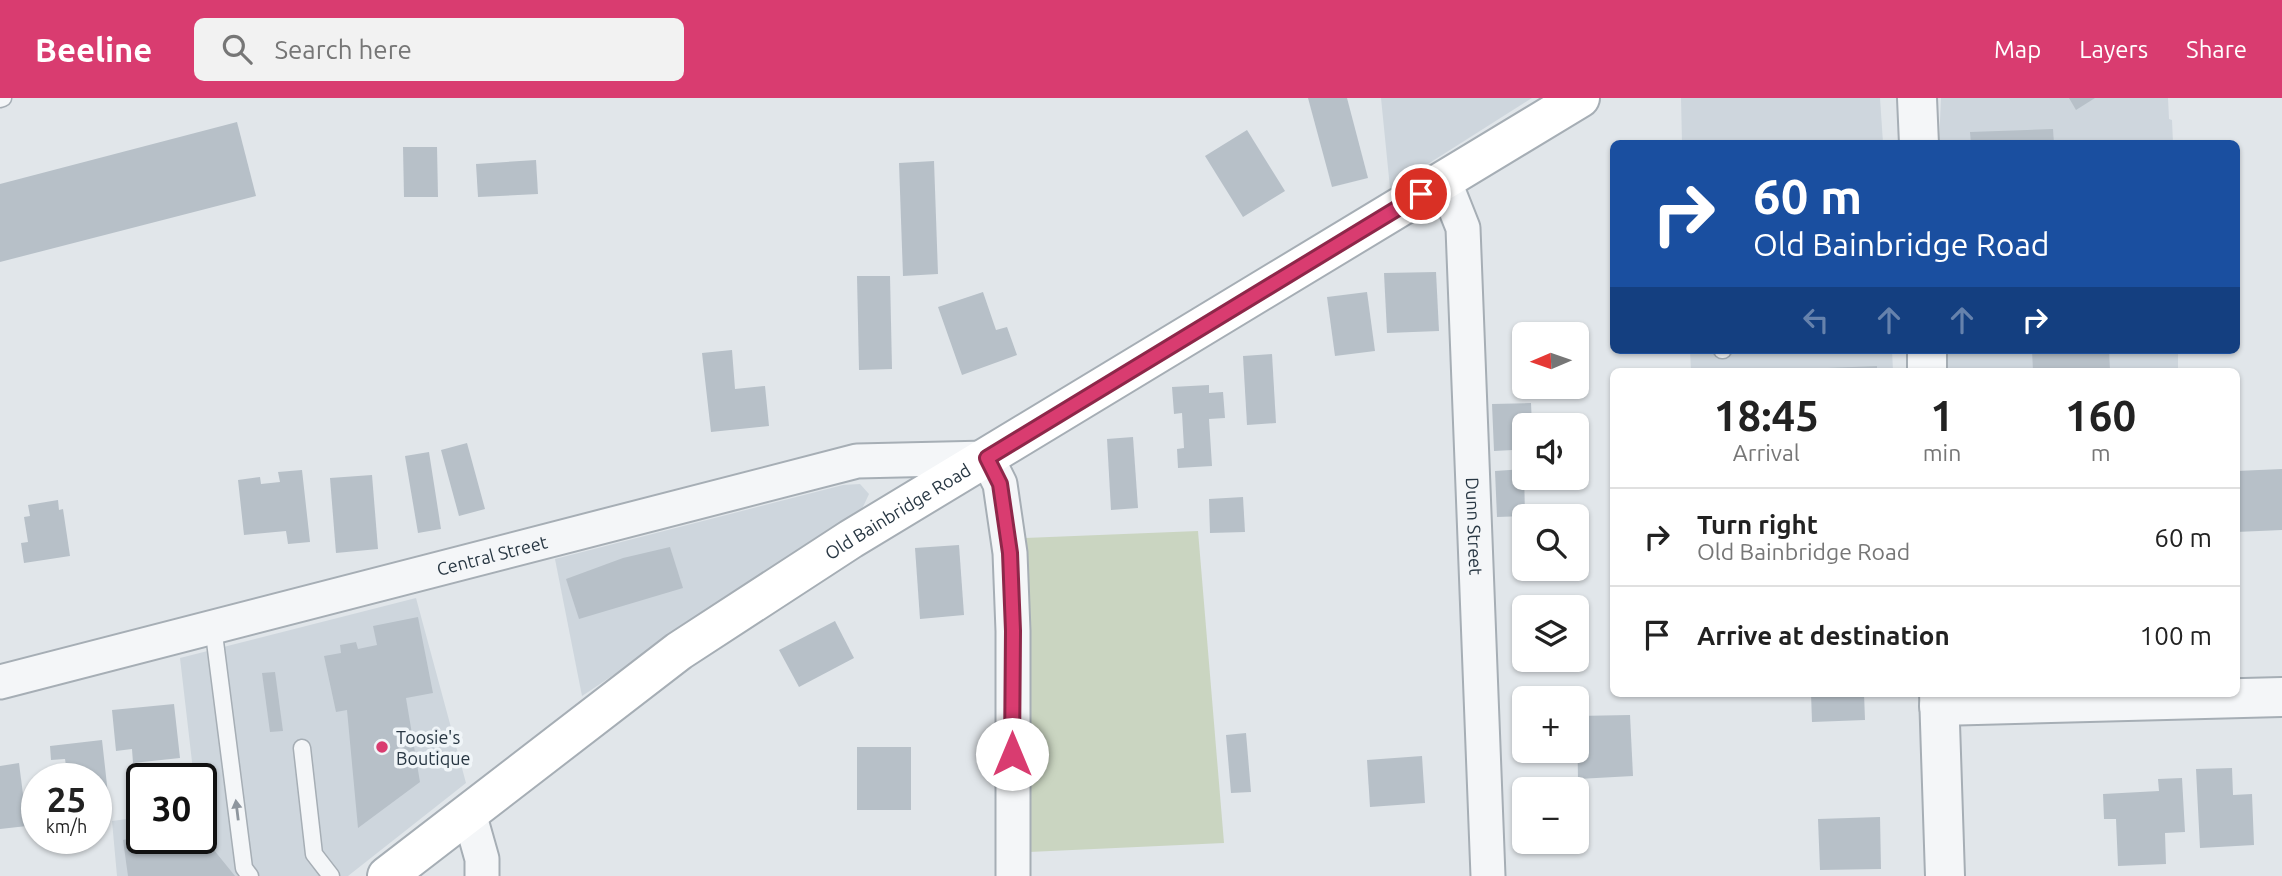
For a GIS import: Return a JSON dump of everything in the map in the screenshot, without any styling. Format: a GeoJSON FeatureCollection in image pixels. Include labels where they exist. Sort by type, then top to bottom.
{"type":"FeatureCollection","features":[{"type":"Feature","properties":{"kind":"main road","name":"Old Bainbridge Road"},"geometry":{"type":"LineString","coordinates":[[387,876],[679,651],[851,539],[1580,98]]}},
{"type":"Feature","properties":{"kind":"street"},"geometry":{"type":"LineString","coordinates":[[1917,98],[1919,140]]}},
{"type":"Feature","properties":{"kind":"street","name":"Dunn Street"},"geometry":{"type":"LineString","coordinates":[[1444,180],[1463,228],[1488,876]]}},
{"type":"Feature","properties":{"kind":"street"},"geometry":{"type":"LineString","coordinates":[[987,458],[1000,484],[1010,553],[1013,631],[1013,876]]}},
{"type":"Feature","properties":{"kind":"street","name":"Central Street"},"geometry":{"type":"LineString","coordinates":[[0,681],[857,461],[987,458]]}},
{"type":"Feature","properties":{"kind":"street"},"geometry":{"type":"LineString","coordinates":[[1945,876],[1939,699],[2282,697]]}},
{"type":"Feature","properties":{"kind":"street"},"geometry":{"type":"LineString","coordinates":[[468,813],[482,859],[482,876]]}},
{"type":"Feature","properties":{"kind":"lane"},"geometry":{"type":"LineString","coordinates":[[213,626],[244,868],[250,876]]}},
{"type":"Feature","properties":{"kind":"lane"},"geometry":{"type":"LineString","coordinates":[[302,748],[314,854],[331,876]]}},
{"type":"Feature","properties":{"kind":"shaded area"},"geometry":{"type":"Polygon","coordinates":[[[1381,98],[1532,98],[1390,188],[1381,98]]]}},
{"type":"Feature","properties":{"kind":"shaded area"},"geometry":{"type":"Polygon","coordinates":[[[1681,98],[1880,98],[1883,140],[1682,140],[1681,98]]]}},
{"type":"Feature","properties":{"kind":"shaded area"},"geometry":{"type":"Polygon","coordinates":[[[1941,98],[2168,98],[2173,140],[1939,140],[1941,98]]]}},
{"type":"Feature","properties":{"kind":"shaded area"},"geometry":{"type":"Polygon","coordinates":[[[1690,354],[1892,354],[1893,368],[1691,368],[1690,354]]]}},
{"type":"Feature","properties":{"kind":"shaded area"},"geometry":{"type":"Polygon","coordinates":[[[1945,354],[2178,354],[2178,368],[1946,368],[1945,354]]]}},
{"type":"Feature","properties":{"kind":"shaded area"},"geometry":{"type":"Polygon","coordinates":[[[860,484],[869,494],[862,509],[582,696],[555,559],[843,485],[860,484]]]}},
{"type":"Feature","properties":{"kind":"shaded area"},"geometry":{"type":"Polygon","coordinates":[[[416,598],[466,783],[348,876],[117,876],[112,821],[126,819],[126,854],[217,854],[217,763],[192,763],[180,658],[416,598]]]}},
{"type":"Feature","properties":{"kind":"green space"},"geometry":{"type":"Polygon","coordinates":[[[1198,531],[1224,843],[1029,852],[1025,538],[1198,531]]]}},
{"type":"Feature","properties":{"kind":"building"},"geometry":{"type":"Polygon","coordinates":[[[1308,98],[1347,98],[1368,178],[1332,187],[1308,98]]]}},
{"type":"Feature","properties":{"kind":"building"},"geometry":{"type":"Polygon","coordinates":[[[2069,98],[2095,98],[2076,110],[2069,98]]]}},
{"type":"Feature","properties":{"kind":"building"},"geometry":{"type":"Polygon","coordinates":[[[237,122],[256,196],[0,262],[0,184],[237,122]]]}},
{"type":"Feature","properties":{"kind":"building"},"geometry":{"type":"Polygon","coordinates":[[[2053,129],[2054,140],[1971,140],[1970,132],[2053,129]]]}},
{"type":"Feature","properties":{"kind":"building"},"geometry":{"type":"Polygon","coordinates":[[[1247,130],[1285,191],[1243,217],[1205,156],[1247,130]]]}},
{"type":"Feature","properties":{"kind":"building"},"geometry":{"type":"Polygon","coordinates":[[[403,147],[437,147],[438,197],[404,197],[403,147]]]}},
{"type":"Feature","properties":{"kind":"building"},"geometry":{"type":"Polygon","coordinates":[[[536,160],[538,194],[478,197],[476,164],[536,160]]]}},
{"type":"Feature","properties":{"kind":"building"},"geometry":{"type":"Polygon","coordinates":[[[934,161],[938,274],[903,276],[899,163],[934,161]]]}},
{"type":"Feature","properties":{"kind":"building"},"geometry":{"type":"Polygon","coordinates":[[[1436,272],[1439,331],[1387,333],[1384,273],[1436,272]]]}},
{"type":"Feature","properties":{"kind":"building"},"geometry":{"type":"Polygon","coordinates":[[[857,276],[890,276],[892,369],[859,370],[857,276]]]}},
{"type":"Feature","properties":{"kind":"building"},"geometry":{"type":"Polygon","coordinates":[[[983,292],[996,330],[1007,327],[1017,355],[962,375],[938,307],[983,292]]]}},
{"type":"Feature","properties":{"kind":"building"},"geometry":{"type":"Polygon","coordinates":[[[1367,292],[1375,351],[1335,356],[1327,297],[1367,292]]]}},
{"type":"Feature","properties":{"kind":"building"},"geometry":{"type":"Polygon","coordinates":[[[732,350],[735,389],[765,386],[769,426],[711,432],[702,353],[732,350]]]}},
{"type":"Feature","properties":{"kind":"building"},"geometry":{"type":"Polygon","coordinates":[[[1272,354],[1276,423],[1247,425],[1243,356],[1272,354]]]}},
{"type":"Feature","properties":{"kind":"building"},"geometry":{"type":"Polygon","coordinates":[[[2032,354],[2109,354],[2110,368],[2033,368],[2032,354]]]}},
{"type":"Feature","properties":{"kind":"building"},"geometry":{"type":"Polygon","coordinates":[[[1877,366],[1877,368],[1828,368],[1877,366]]]}},
{"type":"Feature","properties":{"kind":"building"},"geometry":{"type":"Polygon","coordinates":[[[1209,385],[1209,393],[1223,392],[1225,418],[1209,419],[1212,466],[1178,468],[1177,449],[1184,448],[1182,413],[1174,414],[1172,387],[1209,385]]]}},
{"type":"Feature","properties":{"kind":"building"},"geometry":{"type":"Polygon","coordinates":[[[1531,403],[1531,413],[1512,413],[1512,450],[1494,451],[1492,404],[1531,403]]]}},
{"type":"Feature","properties":{"kind":"building"},"geometry":{"type":"Polygon","coordinates":[[[1133,437],[1138,508],[1111,510],[1107,439],[1133,437]]]}},
{"type":"Feature","properties":{"kind":"building"},"geometry":{"type":"Polygon","coordinates":[[[467,443],[485,509],[459,516],[441,450],[467,443]]]}},
{"type":"Feature","properties":{"kind":"building"},"geometry":{"type":"Polygon","coordinates":[[[429,452],[441,529],[418,533],[405,456],[429,452]]]}},
{"type":"Feature","properties":{"kind":"building"},"geometry":{"type":"Polygon","coordinates":[[[2282,469],[2282,530],[2240,532],[2240,471],[2282,469]]]}},
{"type":"Feature","properties":{"kind":"building"},"geometry":{"type":"Polygon","coordinates":[[[302,470],[310,542],[288,544],[286,531],[244,535],[238,480],[260,477],[261,484],[280,482],[278,472],[302,470]]]}},
{"type":"Feature","properties":{"kind":"building"},"geometry":{"type":"Polygon","coordinates":[[[1512,470],[1512,490],[1524,490],[1525,504],[1512,504],[1512,516],[1497,517],[1495,471],[1512,470]]]}},
{"type":"Feature","properties":{"kind":"building"},"geometry":{"type":"Polygon","coordinates":[[[372,475],[378,549],[336,553],[330,478],[372,475]]]}},
{"type":"Feature","properties":{"kind":"building"},"geometry":{"type":"Polygon","coordinates":[[[1243,497],[1245,532],[1210,533],[1209,499],[1243,497]]]}},
{"type":"Feature","properties":{"kind":"building"},"geometry":{"type":"Polygon","coordinates":[[[58,500],[59,510],[63,509],[70,556],[24,563],[21,543],[28,542],[24,517],[30,516],[28,505],[58,500]]]}},
{"type":"Feature","properties":{"kind":"building"},"geometry":{"type":"Polygon","coordinates":[[[959,545],[964,615],[920,619],[915,548],[959,545]]]}},
{"type":"Feature","properties":{"kind":"building"},"geometry":{"type":"Polygon","coordinates":[[[670,547],[683,588],[579,619],[566,579],[623,558],[670,547]]]}},
{"type":"Feature","properties":{"kind":"building","name":"Toosie's Boutique"},"geometry":{"type":"Polygon","coordinates":[[[418,617],[433,693],[406,698],[420,782],[358,828],[347,710],[336,712],[324,656],[341,653],[340,645],[356,642],[358,649],[377,645],[373,626],[418,617]]]}},
{"type":"Feature","properties":{"kind":"building"},"geometry":{"type":"Polygon","coordinates":[[[835,621],[854,658],[799,687],[779,650],[835,621]]]}},
{"type":"Feature","properties":{"kind":"building"},"geometry":{"type":"Polygon","coordinates":[[[275,672],[283,731],[270,732],[262,673],[275,672]]]}},
{"type":"Feature","properties":{"kind":"building"},"geometry":{"type":"Polygon","coordinates":[[[1811,697],[1864,697],[1865,720],[1812,722],[1811,697]]]}},
{"type":"Feature","properties":{"kind":"building"},"geometry":{"type":"Polygon","coordinates":[[[174,704],[180,758],[133,763],[132,749],[116,751],[112,710],[174,704]]]}},
{"type":"Feature","properties":{"kind":"building"},"geometry":{"type":"Polygon","coordinates":[[[1630,715],[1633,776],[1578,777],[1578,763],[1589,763],[1589,716],[1630,715]]]}},
{"type":"Feature","properties":{"kind":"building"},"geometry":{"type":"Polygon","coordinates":[[[1246,733],[1251,792],[1231,793],[1226,735],[1246,733]]]}},
{"type":"Feature","properties":{"kind":"building"},"geometry":{"type":"Polygon","coordinates":[[[102,740],[105,763],[66,763],[65,759],[51,760],[50,746],[102,740]]]}},
{"type":"Feature","properties":{"kind":"building"},"geometry":{"type":"Polygon","coordinates":[[[857,747],[911,747],[911,810],[857,810],[857,747]]]}},
{"type":"Feature","properties":{"kind":"building"},"geometry":{"type":"Polygon","coordinates":[[[1422,756],[1425,803],[1370,807],[1367,760],[1422,756]]]}},
{"type":"Feature","properties":{"kind":"building"},"geometry":{"type":"Polygon","coordinates":[[[19,763],[21,827],[0,829],[0,766],[19,763]]]}},
{"type":"Feature","properties":{"kind":"building"},"geometry":{"type":"Polygon","coordinates":[[[2232,768],[2233,795],[2252,794],[2254,845],[2200,848],[2196,769],[2232,768]]]}},
{"type":"Feature","properties":{"kind":"building"},"geometry":{"type":"Polygon","coordinates":[[[2182,778],[2185,832],[2165,833],[2166,864],[2118,866],[2116,819],[2104,819],[2103,794],[2159,791],[2158,779],[2182,778]]]}},
{"type":"Feature","properties":{"kind":"building"},"geometry":{"type":"Polygon","coordinates":[[[1880,817],[1881,869],[1820,870],[1818,819],[1880,817]]]}},
{"type":"Feature","properties":{"kind":"building"},"geometry":{"type":"Polygon","coordinates":[[[126,839],[126,854],[217,854],[235,876],[128,876],[123,840],[126,839]]]}},
{"type":"Feature","properties":{"kind":"place","name":"Toosie's Boutique"},"geometry":{"type":"Point","coordinates":[382,747]}},
{"type":"Feature","properties":{"kind":"route"},"geometry":{"type":"LineString","coordinates":[[1012,754],[1013,631],[1010,553],[1000,484],[987,458],[1421,194]]}}]}
